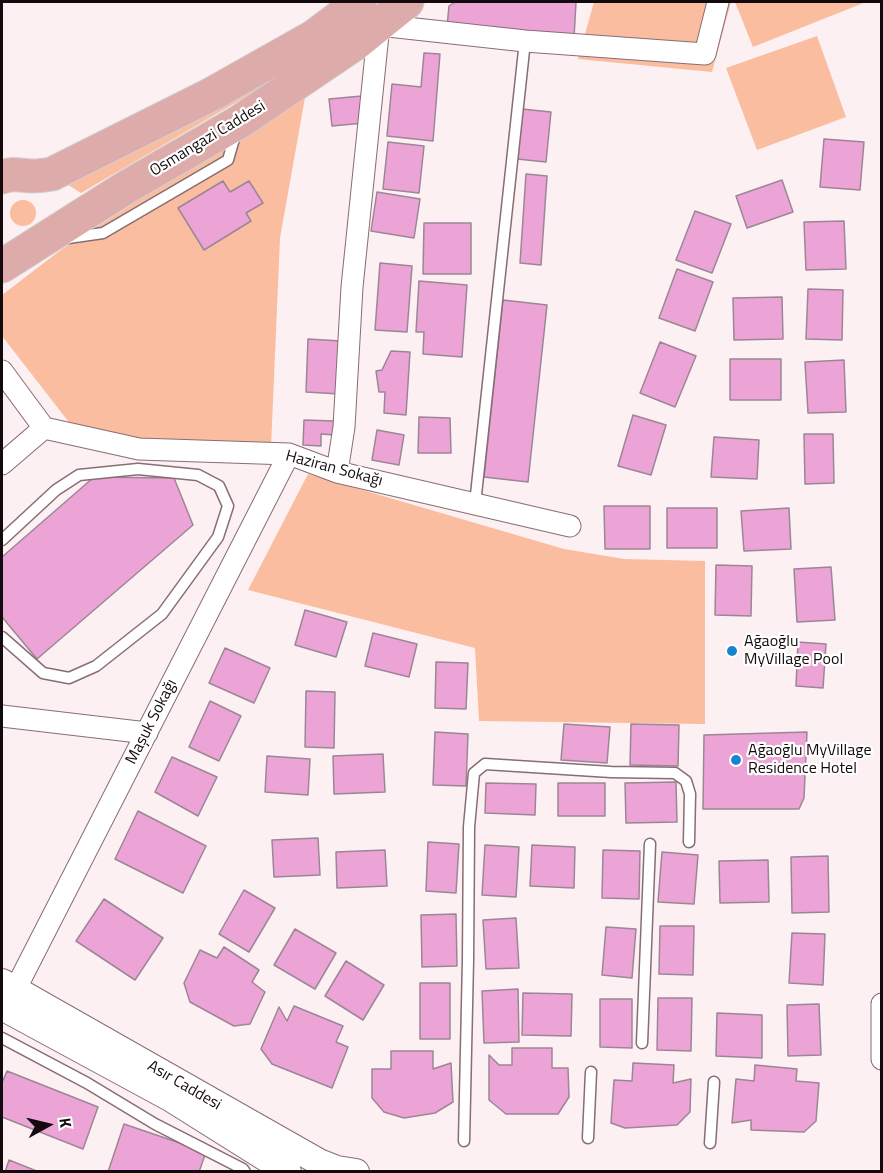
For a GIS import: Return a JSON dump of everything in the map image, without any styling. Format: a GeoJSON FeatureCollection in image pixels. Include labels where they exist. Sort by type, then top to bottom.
{"type":"FeatureCollection","features":[{"type":"Feature","properties":{"kind":"main road","name":"Osmangazi Caddesi"},"geometry":{"type":"LineString","coordinates":[[16,177],[52,174],[210,95],[313,37],[369,13],[407,2]]}},
{"type":"Feature","properties":{"kind":"main road","name":"Osmangazi Caddesi"},"geometry":{"type":"LineString","coordinates":[[2,266],[125,188],[239,122],[359,41],[369,13]]}},
{"type":"Feature","properties":{"kind":"main road"},"geometry":{"type":"LineString","coordinates":[[2,244],[11,248],[22,247],[46,237],[55,219],[54,204],[42,183],[16,177]]}},
{"type":"Feature","properties":{"kind":"street"},"geometry":{"type":"LineString","coordinates":[[338,472],[344,427],[369,13],[525,41],[705,54],[718,2]]}},
{"type":"Feature","properties":{"kind":"street"},"geometry":{"type":"LineString","coordinates":[[2,371],[44,428],[2,464]]}},
{"type":"Feature","properties":{"kind":"street","name":"Haziran Sokağı"},"geometry":{"type":"LineString","coordinates":[[44,428],[139,449],[289,454],[338,472],[570,526]]}},
{"type":"Feature","properties":{"kind":"street","name":"Maşuk Sokağı"},"geometry":{"type":"LineString","coordinates":[[6,997],[147,733],[289,454]]}},
{"type":"Feature","properties":{"kind":"street"},"geometry":{"type":"LineString","coordinates":[[2,716],[147,733]]}},
{"type":"Feature","properties":{"kind":"street","name":"Asır Caddesi"},"geometry":{"type":"LineString","coordinates":[[6,997],[288,1172]]}},
{"type":"Feature","properties":{"kind":"street","name":"Asır Caddesi"},"geometry":{"type":"LineString","coordinates":[[6,997],[319,1162],[356,1172]]}},
{"type":"Feature","properties":{"kind":"street"},"geometry":{"type":"LineString","coordinates":[[882,1004],[880,1046],[882,1059]]}},
{"type":"Feature","properties":{"kind":"lane"},"geometry":{"type":"LineString","coordinates":[[475,504],[525,41]]}},
{"type":"Feature","properties":{"kind":"lane"},"geometry":{"type":"LineString","coordinates":[[2,540],[56,490],[79,475],[138,469],[198,476],[219,486],[228,506],[218,537],[162,614],[96,666],[69,678],[43,673],[2,637]]}},
{"type":"Feature","properties":{"kind":"lane"},"geometry":{"type":"LineString","coordinates":[[464,1141],[469,827],[474,773],[485,764],[611,772],[675,773],[686,781],[690,794],[689,842]]}},
{"type":"Feature","properties":{"kind":"lane"},"geometry":{"type":"LineString","coordinates":[[642,1043],[650,844]]}},
{"type":"Feature","properties":{"kind":"lane"},"geometry":{"type":"LineString","coordinates":[[2,1038],[245,1172]]}},
{"type":"Feature","properties":{"kind":"lane"},"geometry":{"type":"LineString","coordinates":[[588,1138],[591,1072]]}},
{"type":"Feature","properties":{"kind":"lane"},"geometry":{"type":"LineString","coordinates":[[710,1143],[714,1082]]}},
{"type":"Feature","properties":{"kind":"shaded area"},"geometry":{"type":"Polygon","coordinates":[[[594,2],[731,2],[712,72],[578,59],[594,2]]]}},
{"type":"Feature","properties":{"kind":"shaded area"},"geometry":{"type":"Polygon","coordinates":[[[735,2],[866,2],[753,47],[735,2]]]}},
{"type":"Feature","properties":{"kind":"shaded area"},"geometry":{"type":"Polygon","coordinates":[[[364,16],[278,78],[81,193],[62,181],[364,16]]]}},
{"type":"Feature","properties":{"kind":"shaded area"},"geometry":{"type":"Polygon","coordinates":[[[817,36],[846,117],[757,150],[726,68],[817,36]]]}},
{"type":"Feature","properties":{"kind":"shaded area"},"geometry":{"type":"Polygon","coordinates":[[[306,92],[280,238],[271,447],[82,439],[2,336],[2,295],[62,249],[306,92]]]}},
{"type":"Feature","properties":{"kind":"shaded area"},"geometry":{"type":"Polygon","coordinates":[[[23,200],[32,204],[36,213],[32,222],[23,226],[14,222],[10,213],[14,204],[23,200]]]}},
{"type":"Feature","properties":{"kind":"shaded area"},"geometry":{"type":"Polygon","coordinates":[[[308,474],[564,549],[624,559],[705,561],[705,724],[479,721],[475,648],[248,590],[308,474]]]}},
{"type":"Feature","properties":{"kind":"building"},"geometry":{"type":"Polygon","coordinates":[[[455,2],[576,2],[574,38],[447,27],[449,6],[455,2]]]}},
{"type":"Feature","properties":{"kind":"building"},"geometry":{"type":"Polygon","coordinates":[[[424,53],[440,54],[433,141],[387,136],[392,84],[421,87],[424,53]]]}},
{"type":"Feature","properties":{"kind":"building"},"geometry":{"type":"Polygon","coordinates":[[[362,96],[364,123],[332,126],[329,99],[362,96]]]}},
{"type":"Feature","properties":{"kind":"building"},"geometry":{"type":"Polygon","coordinates":[[[522,109],[551,112],[546,162],[517,159],[522,109]]]}},
{"type":"Feature","properties":{"kind":"building"},"geometry":{"type":"Polygon","coordinates":[[[824,139],[864,142],[860,190],[820,187],[824,139]]]}},
{"type":"Feature","properties":{"kind":"building"},"geometry":{"type":"Polygon","coordinates":[[[388,142],[424,146],[419,193],[383,189],[388,142]]]}},
{"type":"Feature","properties":{"kind":"building"},"geometry":{"type":"Polygon","coordinates":[[[526,174],[547,176],[541,265],[520,263],[526,174]]]}},
{"type":"Feature","properties":{"kind":"building"},"geometry":{"type":"Polygon","coordinates":[[[782,180],[793,212],[747,228],[736,196],[782,180]]]}},
{"type":"Feature","properties":{"kind":"building"},"geometry":{"type":"Polygon","coordinates":[[[223,181],[230,192],[249,181],[263,203],[246,213],[251,221],[204,250],[178,208],[223,181]]]}},
{"type":"Feature","properties":{"kind":"building"},"geometry":{"type":"Polygon","coordinates":[[[377,192],[420,199],[414,238],[371,231],[377,192]]]}},
{"type":"Feature","properties":{"kind":"building"},"geometry":{"type":"Polygon","coordinates":[[[695,211],[731,224],[712,273],[676,260],[695,211]]]}},
{"type":"Feature","properties":{"kind":"building"},"geometry":{"type":"Polygon","coordinates":[[[844,221],[846,269],[806,270],[804,222],[844,221]]]}},
{"type":"Feature","properties":{"kind":"building"},"geometry":{"type":"Polygon","coordinates":[[[424,223],[471,223],[471,274],[423,274],[424,223]]]}},
{"type":"Feature","properties":{"kind":"building"},"geometry":{"type":"Polygon","coordinates":[[[380,263],[412,266],[407,332],[375,330],[380,263]]]}},
{"type":"Feature","properties":{"kind":"building"},"geometry":{"type":"Polygon","coordinates":[[[677,269],[713,282],[695,331],[659,318],[677,269]]]}},
{"type":"Feature","properties":{"kind":"building"},"geometry":{"type":"Polygon","coordinates":[[[419,281],[467,285],[462,357],[423,354],[424,332],[416,332],[419,281]]]}},
{"type":"Feature","properties":{"kind":"building"},"geometry":{"type":"Polygon","coordinates":[[[808,289],[843,290],[842,340],[806,339],[808,289]]]}},
{"type":"Feature","properties":{"kind":"building"},"geometry":{"type":"Polygon","coordinates":[[[782,297],[783,339],[734,340],[733,298],[782,297]]]}},
{"type":"Feature","properties":{"kind":"building"},"geometry":{"type":"Polygon","coordinates":[[[503,300],[547,305],[528,482],[484,477],[503,300]]]}},
{"type":"Feature","properties":{"kind":"building"},"geometry":{"type":"Polygon","coordinates":[[[308,339],[341,341],[339,394],[306,392],[308,339]]]}},
{"type":"Feature","properties":{"kind":"building"},"geometry":{"type":"Polygon","coordinates":[[[660,342],[696,356],[675,407],[640,393],[660,342]]]}},
{"type":"Feature","properties":{"kind":"building"},"geometry":{"type":"Polygon","coordinates":[[[391,351],[410,352],[406,415],[384,413],[385,392],[379,392],[376,371],[382,370],[391,351]]]}},
{"type":"Feature","properties":{"kind":"building"},"geometry":{"type":"Polygon","coordinates":[[[730,359],[781,359],[781,400],[730,400],[730,359]]]}},
{"type":"Feature","properties":{"kind":"building"},"geometry":{"type":"Polygon","coordinates":[[[844,360],[846,412],[808,413],[805,362],[844,360]]]}},
{"type":"Feature","properties":{"kind":"building"},"geometry":{"type":"Polygon","coordinates":[[[633,415],[666,425],[651,475],[618,466],[633,415]]]}},
{"type":"Feature","properties":{"kind":"building"},"geometry":{"type":"Polygon","coordinates":[[[419,417],[450,418],[451,453],[418,453],[419,417]]]}},
{"type":"Feature","properties":{"kind":"building"},"geometry":{"type":"Polygon","coordinates":[[[304,420],[335,421],[335,435],[321,434],[321,446],[303,445],[304,420]]]}},
{"type":"Feature","properties":{"kind":"building"},"geometry":{"type":"Polygon","coordinates":[[[377,430],[404,435],[399,465],[372,460],[377,430]]]}},
{"type":"Feature","properties":{"kind":"building"},"geometry":{"type":"Polygon","coordinates":[[[804,434],[833,434],[834,483],[805,484],[804,434]]]}},
{"type":"Feature","properties":{"kind":"building"},"geometry":{"type":"Polygon","coordinates":[[[714,437],[759,440],[757,479],[711,477],[714,437]]]}},
{"type":"Feature","properties":{"kind":"building"},"geometry":{"type":"Polygon","coordinates":[[[94,477],[174,478],[193,525],[37,659],[2,617],[2,557],[94,477]]]}},
{"type":"Feature","properties":{"kind":"building"},"geometry":{"type":"Polygon","coordinates":[[[604,506],[650,506],[650,549],[605,549],[604,506]]]}},
{"type":"Feature","properties":{"kind":"building"},"geometry":{"type":"Polygon","coordinates":[[[667,508],[717,508],[717,548],[667,548],[667,508]]]}},
{"type":"Feature","properties":{"kind":"building"},"geometry":{"type":"Polygon","coordinates":[[[789,508],[791,549],[744,551],[741,511],[789,508]]]}},
{"type":"Feature","properties":{"kind":"building"},"geometry":{"type":"Polygon","coordinates":[[[716,565],[752,566],[751,616],[715,615],[716,565]]]}},
{"type":"Feature","properties":{"kind":"building"},"geometry":{"type":"Polygon","coordinates":[[[831,567],[835,620],[797,622],[794,569],[831,567]]]}},
{"type":"Feature","properties":{"kind":"building"},"geometry":{"type":"Polygon","coordinates":[[[305,610],[347,622],[336,657],[295,645],[305,610]]]}},
{"type":"Feature","properties":{"kind":"building"},"geometry":{"type":"Polygon","coordinates":[[[373,633],[417,644],[409,677],[365,666],[373,633]]]}},
{"type":"Feature","properties":{"kind":"building"},"geometry":{"type":"Polygon","coordinates":[[[798,642],[826,644],[823,688],[796,686],[798,642]]]}},
{"type":"Feature","properties":{"kind":"building"},"geometry":{"type":"Polygon","coordinates":[[[225,648],[270,668],[254,703],[209,683],[225,648]]]}},
{"type":"Feature","properties":{"kind":"building"},"geometry":{"type":"Polygon","coordinates":[[[436,662],[468,663],[466,709],[435,708],[436,662]]]}},
{"type":"Feature","properties":{"kind":"building"},"geometry":{"type":"Polygon","coordinates":[[[306,691],[335,692],[334,748],[305,747],[306,691]]]}},
{"type":"Feature","properties":{"kind":"building"},"geometry":{"type":"Polygon","coordinates":[[[210,701],[241,716],[219,761],[189,747],[210,701]]]}},
{"type":"Feature","properties":{"kind":"building"},"geometry":{"type":"Polygon","coordinates":[[[564,724],[610,727],[607,763],[561,760],[564,724]]]}},
{"type":"Feature","properties":{"kind":"building"},"geometry":{"type":"Polygon","coordinates":[[[631,724],[679,725],[678,766],[630,765],[631,724]]]}},
{"type":"Feature","properties":{"kind":"building"},"geometry":{"type":"Polygon","coordinates":[[[435,732],[468,734],[466,786],[433,785],[435,732]]]}},
{"type":"Feature","properties":{"kind":"building"},"geometry":{"type":"Polygon","coordinates":[[[807,732],[804,798],[799,809],[703,809],[704,735],[807,732]]]}},
{"type":"Feature","properties":{"kind":"building"},"geometry":{"type":"Polygon","coordinates":[[[383,754],[385,792],[334,794],[333,756],[383,754]]]}},
{"type":"Feature","properties":{"kind":"building"},"geometry":{"type":"Polygon","coordinates":[[[267,756],[310,759],[308,795],[265,792],[267,756]]]}},
{"type":"Feature","properties":{"kind":"building"},"geometry":{"type":"Polygon","coordinates":[[[172,757],[217,777],[198,816],[155,792],[172,757]]]}},
{"type":"Feature","properties":{"kind":"building"},"geometry":{"type":"Polygon","coordinates":[[[676,782],[677,822],[626,823],[625,783],[676,782]]]}},
{"type":"Feature","properties":{"kind":"building"},"geometry":{"type":"Polygon","coordinates":[[[486,783],[536,784],[535,815],[485,813],[486,783]]]}},
{"type":"Feature","properties":{"kind":"building"},"geometry":{"type":"Polygon","coordinates":[[[558,783],[605,783],[605,816],[558,816],[558,783]]]}},
{"type":"Feature","properties":{"kind":"building"},"geometry":{"type":"Polygon","coordinates":[[[138,811],[206,846],[183,893],[115,859],[138,811]]]}},
{"type":"Feature","properties":{"kind":"building"},"geometry":{"type":"Polygon","coordinates":[[[318,838],[320,875],[274,877],[272,840],[318,838]]]}},
{"type":"Feature","properties":{"kind":"building"},"geometry":{"type":"Polygon","coordinates":[[[428,842],[459,844],[456,893],[426,891],[428,842]]]}},
{"type":"Feature","properties":{"kind":"building"},"geometry":{"type":"Polygon","coordinates":[[[485,845],[519,847],[516,897],[482,895],[485,845]]]}},
{"type":"Feature","properties":{"kind":"building"},"geometry":{"type":"Polygon","coordinates":[[[532,845],[575,847],[574,888],[530,886],[532,845]]]}},
{"type":"Feature","properties":{"kind":"building"},"geometry":{"type":"Polygon","coordinates":[[[385,850],[387,886],[337,888],[336,852],[385,850]]]}},
{"type":"Feature","properties":{"kind":"building"},"geometry":{"type":"Polygon","coordinates":[[[603,850],[640,851],[639,899],[602,898],[603,850]]]}},
{"type":"Feature","properties":{"kind":"building"},"geometry":{"type":"Polygon","coordinates":[[[662,852],[698,855],[694,904],[658,902],[662,852]]]}},
{"type":"Feature","properties":{"kind":"building"},"geometry":{"type":"Polygon","coordinates":[[[828,856],[829,912],[792,913],[791,857],[828,856]]]}},
{"type":"Feature","properties":{"kind":"building"},"geometry":{"type":"Polygon","coordinates":[[[768,860],[769,902],[720,903],[719,861],[768,860]]]}},
{"type":"Feature","properties":{"kind":"building"},"geometry":{"type":"Polygon","coordinates":[[[244,890],[275,908],[249,952],[219,934],[244,890]]]}},
{"type":"Feature","properties":{"kind":"building"},"geometry":{"type":"Polygon","coordinates":[[[104,899],[163,938],[135,980],[76,941],[104,899]]]}},
{"type":"Feature","properties":{"kind":"building"},"geometry":{"type":"Polygon","coordinates":[[[456,914],[457,966],[422,967],[421,915],[456,914]]]}},
{"type":"Feature","properties":{"kind":"building"},"geometry":{"type":"Polygon","coordinates":[[[516,918],[519,968],[486,969],[483,920],[516,918]]]}},
{"type":"Feature","properties":{"kind":"building"},"geometry":{"type":"Polygon","coordinates":[[[660,926],[694,926],[693,975],[659,974],[660,926]]]}},
{"type":"Feature","properties":{"kind":"building"},"geometry":{"type":"Polygon","coordinates":[[[606,927],[636,929],[632,978],[602,975],[606,927]]]}},
{"type":"Feature","properties":{"kind":"building"},"geometry":{"type":"Polygon","coordinates":[[[295,929],[336,953],[315,989],[274,965],[295,929]]]}},
{"type":"Feature","properties":{"kind":"building"},"geometry":{"type":"Polygon","coordinates":[[[792,933],[825,934],[823,985],[789,983],[792,933]]]}},
{"type":"Feature","properties":{"kind":"building"},"geometry":{"type":"Polygon","coordinates":[[[224,947],[259,970],[252,982],[265,992],[250,1024],[234,1026],[190,1002],[184,983],[200,950],[217,958],[224,947]]]}},
{"type":"Feature","properties":{"kind":"building"},"geometry":{"type":"Polygon","coordinates":[[[346,961],[384,985],[363,1020],[325,996],[346,961]]]}},
{"type":"Feature","properties":{"kind":"building"},"geometry":{"type":"Polygon","coordinates":[[[420,983],[450,983],[450,1039],[420,1039],[420,983]]]}},
{"type":"Feature","properties":{"kind":"building"},"geometry":{"type":"Polygon","coordinates":[[[518,989],[519,1042],[484,1043],[482,991],[518,989]]]}},
{"type":"Feature","properties":{"kind":"building"},"geometry":{"type":"Polygon","coordinates":[[[523,993],[572,994],[571,1036],[522,1035],[523,993]]]}},
{"type":"Feature","properties":{"kind":"building"},"geometry":{"type":"Polygon","coordinates":[[[658,998],[692,998],[691,1051],[657,1050],[658,998]]]}},
{"type":"Feature","properties":{"kind":"building"},"geometry":{"type":"Polygon","coordinates":[[[600,999],[632,999],[632,1048],[600,1047],[600,999]]]}},
{"type":"Feature","properties":{"kind":"building"},"geometry":{"type":"Polygon","coordinates":[[[819,1004],[821,1055],[788,1056],[787,1005],[819,1004]]]}},
{"type":"Feature","properties":{"kind":"building"},"geometry":{"type":"Polygon","coordinates":[[[294,1006],[343,1026],[336,1042],[348,1047],[332,1088],[272,1064],[261,1049],[279,1007],[287,1021],[294,1006]]]}},
{"type":"Feature","properties":{"kind":"building"},"geometry":{"type":"Polygon","coordinates":[[[717,1013],[762,1015],[762,1058],[716,1056],[717,1013]]]}},
{"type":"Feature","properties":{"kind":"building"},"geometry":{"type":"Polygon","coordinates":[[[512,1048],[552,1048],[552,1068],[568,1068],[569,1097],[558,1114],[506,1114],[489,1100],[489,1055],[499,1065],[512,1065],[512,1048]]]}},
{"type":"Feature","properties":{"kind":"building"},"geometry":{"type":"Polygon","coordinates":[[[391,1051],[433,1051],[433,1069],[451,1063],[453,1102],[435,1113],[404,1118],[384,1112],[372,1098],[372,1069],[391,1069],[391,1051]]]}},
{"type":"Feature","properties":{"kind":"building"},"geometry":{"type":"Polygon","coordinates":[[[633,1063],[674,1065],[673,1083],[691,1079],[690,1112],[677,1125],[625,1128],[611,1123],[614,1080],[632,1081],[633,1063]]]}},
{"type":"Feature","properties":{"kind":"building"},"geometry":{"type":"Polygon","coordinates":[[[755,1065],[797,1069],[796,1081],[819,1083],[816,1121],[804,1132],[751,1130],[751,1120],[732,1123],[736,1079],[754,1081],[755,1065]]]}},
{"type":"Feature","properties":{"kind":"building"},"geometry":{"type":"Polygon","coordinates":[[[7,1071],[98,1107],[83,1149],[2,1117],[2,1083],[7,1071]]]}},
{"type":"Feature","properties":{"kind":"building"},"geometry":{"type":"Polygon","coordinates":[[[124,1124],[206,1152],[199,1172],[108,1172],[124,1124]]]}},
{"type":"Feature","properties":{"kind":"building"},"geometry":{"type":"Polygon","coordinates":[[[9,1160],[39,1172],[5,1172],[9,1160]]]}},
{"type":"Feature","properties":{"kind":"place","name":"Ağaoğlu MyVillage Pool"},"geometry":{"type":"Point","coordinates":[732,651]}},
{"type":"Feature","properties":{"kind":"place","name":"Ağaoğlu MyVillage Residence Hotel"},"geometry":{"type":"Point","coordinates":[736,760]}}]}
